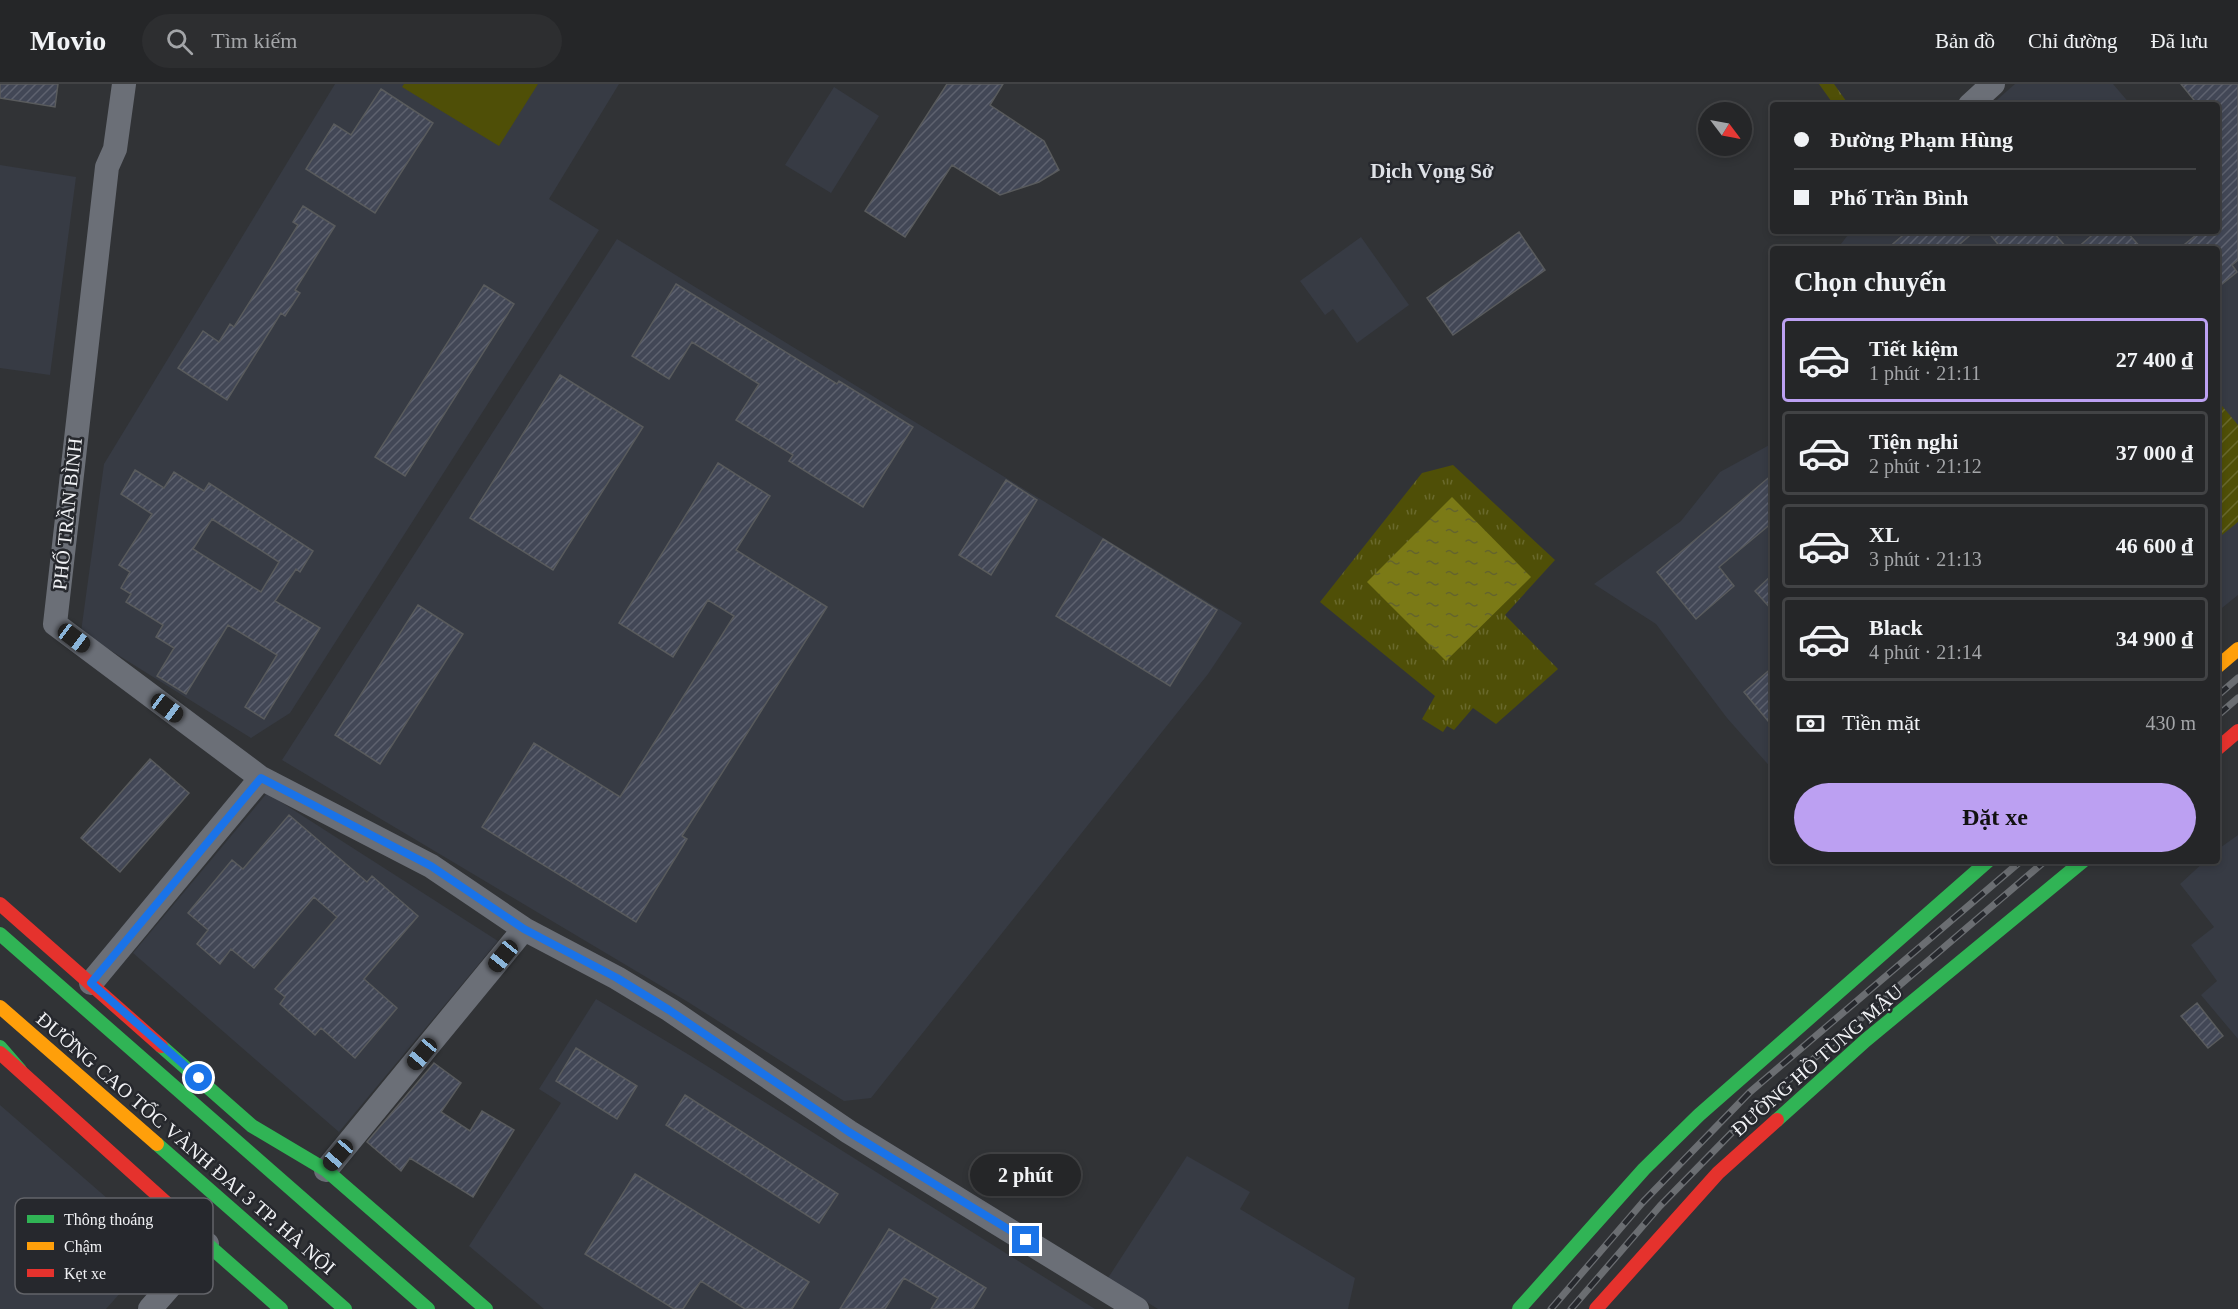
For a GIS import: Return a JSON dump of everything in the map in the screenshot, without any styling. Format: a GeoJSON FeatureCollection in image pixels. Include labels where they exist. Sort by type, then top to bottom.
{"type":"FeatureCollection","features":[{"type":"Feature","properties":{"kind":"main road"},"geometry":{"type":"LineString","coordinates":[[2220,664],[2238,649]]}},
{"type":"Feature","properties":{"kind":"main road"},"geometry":{"type":"LineString","coordinates":[[2220,746],[2238,731]]}},
{"type":"Feature","properties":{"kind":"main road","name":"ĐƯỜNG HỒ TÙNG MẬU"},"geometry":{"type":"LineString","coordinates":[[1520,1309],[1644,1169],[1699,1115],[1985,864]]}},
{"type":"Feature","properties":{"kind":"main road","name":"ĐƯỜNG HỒ TÙNG MẬU"},"geometry":{"type":"LineString","coordinates":[[1596,1309],[1648,1248],[1719,1173],[1866,1040],[2077,864]]}},
{"type":"Feature","properties":{"kind":"main road"},"geometry":{"type":"LineString","coordinates":[[0,904],[252,1126],[322,1179],[468,1309]]}},
{"type":"Feature","properties":{"kind":"main road"},"geometry":{"type":"LineString","coordinates":[[0,917],[91,983]]}},
{"type":"Feature","properties":{"kind":"main road","name":"ĐƯỜNG CAO TỐC VÀNH ĐAI 3 TP. HÀ NỘI"},"geometry":{"type":"LineString","coordinates":[[0,934],[428,1309]]}},
{"type":"Feature","properties":{"kind":"main road","name":"ĐƯỜNG CAO TỐC VÀNH ĐAI 3 TP. HÀ NỘI"},"geometry":{"type":"LineString","coordinates":[[0,1007],[345,1309]]}},
{"type":"Feature","properties":{"kind":"main road"},"geometry":{"type":"LineString","coordinates":[[0,1047],[20,1070]]}},
{"type":"Feature","properties":{"kind":"main road"},"geometry":{"type":"LineString","coordinates":[[0,1053],[164,1198]]}},
{"type":"Feature","properties":{"kind":"main road"},"geometry":{"type":"LineString","coordinates":[[252,1126],[326,1170],[486,1309]]}},
{"type":"Feature","properties":{"kind":"main road"},"geometry":{"type":"LineString","coordinates":[[213,1234],[241,1254]]}},
{"type":"Feature","properties":{"kind":"main road"},"geometry":{"type":"LineString","coordinates":[[213,1249],[281,1309]]}},
{"type":"Feature","properties":{"kind":"street","name":"PHỐ TRẦN BÌNH"},"geometry":{"type":"LineString","coordinates":[[107,167],[99,148],[108,84]]}},
{"type":"Feature","properties":{"kind":"street","name":"PHỐ TRẦN BÌNH"},"geometry":{"type":"LineString","coordinates":[[124,84],[115,149],[107,167],[55,624],[261,778],[431,866],[524,929],[635,988],[849,1132],[1137,1309]]}},
{"type":"Feature","properties":{"kind":"street"},"geometry":{"type":"LineString","coordinates":[[1973,102],[1993,84]]}},
{"type":"Feature","properties":{"kind":"street"},"geometry":{"type":"LineString","coordinates":[[91,983],[261,778]]}},
{"type":"Feature","properties":{"kind":"street"},"geometry":{"type":"LineString","coordinates":[[326,1170],[524,929]]}},
{"type":"Feature","properties":{"kind":"street"},"geometry":{"type":"LineString","coordinates":[[150,1309],[163,1294]]}},
{"type":"Feature","properties":{"kind":"shaded area"},"geometry":{"type":"Polygon","coordinates":[[[335,84],[619,84],[549,199],[599,230],[290,713],[251,738],[81,632],[104,464],[335,84]]]}},
{"type":"Feature","properties":{"kind":"shaded area"},"geometry":{"type":"Polygon","coordinates":[[[2015,84],[2113,84],[2128,102],[1994,102],[2015,84]]]}},
{"type":"Feature","properties":{"kind":"shaded area"},"geometry":{"type":"Polygon","coordinates":[[[834,87],[879,116],[831,193],[785,165],[834,87]]]}},
{"type":"Feature","properties":{"kind":"shaded area"},"geometry":{"type":"Polygon","coordinates":[[[0,165],[76,177],[50,375],[0,368],[0,165]]]}},
{"type":"Feature","properties":{"kind":"shaded area"},"geometry":{"type":"Polygon","coordinates":[[[2238,196],[2238,595],[2220,610],[2220,246],[1839,246],[1849,234],[2220,234],[2220,226],[2238,196]]]}},
{"type":"Feature","properties":{"kind":"shaded area"},"geometry":{"type":"Polygon","coordinates":[[[1361,237],[1409,305],[1357,343],[1333,309],[1325,315],[1300,281],[1361,237]]]}},
{"type":"Feature","properties":{"kind":"shaded area"},"geometry":{"type":"Polygon","coordinates":[[[617,239],[1242,623],[1208,674],[871,1098],[844,1101],[688,1002],[282,760],[617,239]]]}},
{"type":"Feature","properties":{"kind":"shaded area"},"geometry":{"type":"Polygon","coordinates":[[[1770,445],[1770,767],[1727,718],[1656,624],[1594,584],[1681,521],[1720,472],[1770,445]]]}},
{"type":"Feature","properties":{"kind":"shaded area"},"geometry":{"type":"Polygon","coordinates":[[[267,793],[498,941],[339,1132],[133,953],[267,793]]]}},
{"type":"Feature","properties":{"kind":"shaded area"},"geometry":{"type":"Polygon","coordinates":[[[2238,835],[2238,1039],[2201,995],[2217,981],[2191,945],[2214,927],[2180,884],[2202,864],[2220,864],[2220,848],[2238,835]]]}},
{"type":"Feature","properties":{"kind":"shaded area"},"geometry":{"type":"Polygon","coordinates":[[[596,999],[1095,1309],[544,1309],[469,1246],[561,1103],[539,1089],[596,999]]]}},
{"type":"Feature","properties":{"kind":"shaded area"},"geometry":{"type":"Polygon","coordinates":[[[0,1105],[107,1198],[15,1198],[15,1294],[119,1294],[106,1309],[0,1309],[0,1105]]]}},
{"type":"Feature","properties":{"kind":"shaded area"},"geometry":{"type":"Polygon","coordinates":[[[1187,1156],[1250,1192],[1240,1209],[1355,1278],[1348,1309],[1158,1309],[1108,1278],[1187,1156]]]}},
{"type":"Feature","properties":{"kind":"green space"},"geometry":{"type":"Polygon","coordinates":[[[404,84],[538,84],[499,146],[402,87],[404,84]]]}},
{"type":"Feature","properties":{"kind":"green space"},"geometry":{"type":"Polygon","coordinates":[[[1819,84],[1834,84],[1847,102],[1832,102],[1819,84]]]}},
{"type":"Feature","properties":{"kind":"green space"},"geometry":{"type":"Polygon","coordinates":[[[2220,404],[2238,425],[2238,522],[2220,537],[2220,404]]]}},
{"type":"Feature","properties":{"kind":"green space"},"geometry":{"type":"Polygon","coordinates":[[[1453,465],[1555,560],[1505,615],[1558,669],[1496,724],[1473,708],[1454,730],[1447,726],[1443,732],[1422,719],[1435,696],[1320,602],[1422,473],[1453,465]]]}},
{"type":"Feature","properties":{"kind":"water"},"geometry":{"type":"Polygon","coordinates":[[[1452,497],[1531,577],[1446,661],[1367,582],[1452,497]]]}},
{"type":"Feature","properties":{"kind":"building"},"geometry":{"type":"Polygon","coordinates":[[[0,84],[58,84],[55,107],[0,98],[0,84]]]}},
{"type":"Feature","properties":{"kind":"building"},"geometry":{"type":"Polygon","coordinates":[[[947,84],[1003,84],[990,105],[1044,141],[1059,170],[1039,182],[1000,195],[952,165],[905,237],[865,211],[947,84]]]}},
{"type":"Feature","properties":{"kind":"building"},"geometry":{"type":"Polygon","coordinates":[[[2181,84],[2238,84],[2238,260],[2232,265],[2237,272],[2220,286],[2220,246],[2183,246],[2197,234],[2220,234],[2220,102],[2196,102],[2181,84]]]}},
{"type":"Feature","properties":{"kind":"building"},"geometry":{"type":"Polygon","coordinates":[[[381,89],[433,123],[375,213],[306,169],[334,124],[351,135],[381,89]]]}},
{"type":"Feature","properties":{"kind":"building"},"geometry":{"type":"Polygon","coordinates":[[[303,206],[335,226],[295,290],[300,293],[285,316],[281,313],[227,400],[178,368],[203,331],[219,342],[230,324],[234,327],[298,225],[293,222],[303,206]]]}},
{"type":"Feature","properties":{"kind":"building"},"geometry":{"type":"Polygon","coordinates":[[[1519,232],[1545,270],[1453,335],[1427,298],[1519,232]]]}},
{"type":"Feature","properties":{"kind":"building"},"geometry":{"type":"Polygon","coordinates":[[[1904,234],[1972,234],[1958,246],[1890,246],[1904,234]]]}},
{"type":"Feature","properties":{"kind":"building"},"geometry":{"type":"Polygon","coordinates":[[[1990,234],[2055,234],[2065,246],[2000,246],[1990,234]]]}},
{"type":"Feature","properties":{"kind":"building"},"geometry":{"type":"Polygon","coordinates":[[[2094,234],[2129,234],[2139,246],[2080,246],[2094,234]]]}},
{"type":"Feature","properties":{"kind":"building"},"geometry":{"type":"Polygon","coordinates":[[[676,284],[837,384],[839,381],[913,427],[863,507],[789,461],[793,455],[736,420],[759,384],[692,342],[669,379],[632,356],[676,284]]]}},
{"type":"Feature","properties":{"kind":"building"},"geometry":{"type":"Polygon","coordinates":[[[484,285],[514,304],[405,476],[375,457],[484,285]]]}},
{"type":"Feature","properties":{"kind":"building"},"geometry":{"type":"Polygon","coordinates":[[[560,375],[643,427],[553,570],[470,518],[560,375]]]}},
{"type":"Feature","properties":{"kind":"building"},"geometry":{"type":"Polygon","coordinates":[[[718,463],[770,496],[736,550],[827,607],[682,836],[687,839],[636,922],[482,827],[534,743],[620,797],[734,616],[708,600],[673,657],[619,623],[718,463]]]}},
{"type":"Feature","properties":{"kind":"building"},"geometry":{"type":"Polygon","coordinates":[[[135,470],[164,488],[174,472],[204,491],[209,483],[313,551],[300,572],[296,569],[275,601],[320,628],[264,719],[245,707],[277,655],[228,625],[186,694],[157,676],[174,648],[156,637],[163,625],[126,602],[131,594],[121,588],[130,572],[119,565],[152,514],[121,494],[135,470]],[[212,519],[193,549],[261,592],[279,562],[212,519]]]}},
{"type":"Feature","properties":{"kind":"building"},"geometry":{"type":"Polygon","coordinates":[[[1770,477],[1770,524],[1719,567],[1734,586],[1696,619],[1657,572],[1770,477]]]}},
{"type":"Feature","properties":{"kind":"building"},"geometry":{"type":"Polygon","coordinates":[[[1006,480],[1037,500],[991,575],[959,555],[1006,480]]]}},
{"type":"Feature","properties":{"kind":"building"},"geometry":{"type":"Polygon","coordinates":[[[1103,539],[1217,610],[1170,686],[1056,616],[1103,539]]]}},
{"type":"Feature","properties":{"kind":"building"},"geometry":{"type":"Polygon","coordinates":[[[1770,577],[1770,608],[1755,591],[1770,577]]]}},
{"type":"Feature","properties":{"kind":"building"},"geometry":{"type":"Polygon","coordinates":[[[418,605],[463,634],[380,764],[335,735],[418,605]]]}},
{"type":"Feature","properties":{"kind":"building"},"geometry":{"type":"Polygon","coordinates":[[[1770,670],[1770,723],[1744,692],[1770,670]]]}},
{"type":"Feature","properties":{"kind":"building"},"geometry":{"type":"Polygon","coordinates":[[[150,759],[189,793],[120,872],[81,838],[150,759]]]}},
{"type":"Feature","properties":{"kind":"building"},"geometry":{"type":"Polygon","coordinates":[[[289,815],[367,882],[372,876],[418,916],[364,979],[397,1008],[355,1058],[321,1028],[315,1035],[280,1004],[285,997],[275,989],[337,917],[314,897],[254,968],[231,949],[220,964],[197,944],[208,930],[188,913],[232,860],[243,869],[289,815]]]}},
{"type":"Feature","properties":{"kind":"building"},"geometry":{"type":"Polygon","coordinates":[[[2197,1003],[2223,1036],[2208,1048],[2181,1016],[2197,1003]]]}},
{"type":"Feature","properties":{"kind":"building"},"geometry":{"type":"Polygon","coordinates":[[[576,1048],[637,1086],[617,1119],[556,1081],[576,1048]]]}},
{"type":"Feature","properties":{"kind":"building"},"geometry":{"type":"Polygon","coordinates":[[[434,1063],[461,1083],[441,1112],[470,1131],[482,1111],[514,1130],[473,1197],[410,1158],[401,1171],[367,1142],[434,1063]]]}},
{"type":"Feature","properties":{"kind":"building"},"geometry":{"type":"Polygon","coordinates":[[[685,1095],[838,1194],[819,1223],[666,1125],[685,1095]]]}},
{"type":"Feature","properties":{"kind":"building"},"geometry":{"type":"Polygon","coordinates":[[[635,1174],[809,1282],[792,1309],[745,1309],[701,1281],[683,1309],[674,1309],[585,1254],[635,1174]]]}},
{"type":"Feature","properties":{"kind":"building"},"geometry":{"type":"Polygon","coordinates":[[[889,1229],[986,1288],[973,1309],[931,1309],[938,1298],[904,1278],[885,1309],[840,1309],[889,1229]]]}},
{"type":"Feature","properties":{"kind":"railway"},"geometry":{"type":"LineString","coordinates":[[2220,693],[2238,678]]}},
{"type":"Feature","properties":{"kind":"railway"},"geometry":{"type":"LineString","coordinates":[[2220,713],[2238,698]]}},
{"type":"Feature","properties":{"kind":"railway"},"geometry":{"type":"LineString","coordinates":[[1551,1309],[1643,1202],[1750,1092],[2017,864]]}},
{"type":"Feature","properties":{"kind":"railway"},"geometry":{"type":"LineString","coordinates":[[1571,1309],[1660,1206],[1756,1108],[2041,864]]}},
{"type":"Feature","properties":{"kind":"traffic: fast"},"geometry":{"type":"LineString","coordinates":[[1519,1309],[1644,1169],[1699,1115],[1985,864]]}},
{"type":"Feature","properties":{"kind":"traffic: fast"},"geometry":{"type":"LineString","coordinates":[[1777,1120],[1866,1040],[2079,864]]}},
{"type":"Feature","properties":{"kind":"traffic: fast"},"geometry":{"type":"LineString","coordinates":[[0,934],[428,1309]]}},
{"type":"Feature","properties":{"kind":"traffic: fast"},"geometry":{"type":"LineString","coordinates":[[161,1046],[252,1126],[326,1170],[486,1309]]}},
{"type":"Feature","properties":{"kind":"traffic: fast"},"geometry":{"type":"LineString","coordinates":[[0,1047],[20,1070]]}},
{"type":"Feature","properties":{"kind":"traffic: fast"},"geometry":{"type":"LineString","coordinates":[[157,1144],[345,1309]]}},
{"type":"Feature","properties":{"kind":"traffic: fast"},"geometry":{"type":"LineString","coordinates":[[213,1249],[281,1309]]}},
{"type":"Feature","properties":{"kind":"traffic: slow"},"geometry":{"type":"LineString","coordinates":[[2220,664],[2238,649]]}},
{"type":"Feature","properties":{"kind":"traffic: slow"},"geometry":{"type":"LineString","coordinates":[[0,1007],[157,1144]]}},
{"type":"Feature","properties":{"kind":"traffic: jam"},"geometry":{"type":"LineString","coordinates":[[2220,746],[2238,731]]}},
{"type":"Feature","properties":{"kind":"traffic: jam"},"geometry":{"type":"LineString","coordinates":[[0,904],[161,1046]]}},
{"type":"Feature","properties":{"kind":"traffic: jam"},"geometry":{"type":"LineString","coordinates":[[0,1053],[161,1198]]}},
{"type":"Feature","properties":{"kind":"traffic: jam"},"geometry":{"type":"LineString","coordinates":[[1596,1309],[1718,1173],[1777,1120]]}},
{"type":"Feature","properties":{"kind":"district","name":"Dịch Vọng Sở"},"geometry":{"type":"Point","coordinates":[1432,171]}},
{"type":"Feature","properties":{"kind":"route"},"geometry":{"type":"LineString","coordinates":[[199,1078],[91,983],[261,778],[431,866],[524,929],[617,978],[669,1010],[849,1132],[1026,1240]]}}]}
